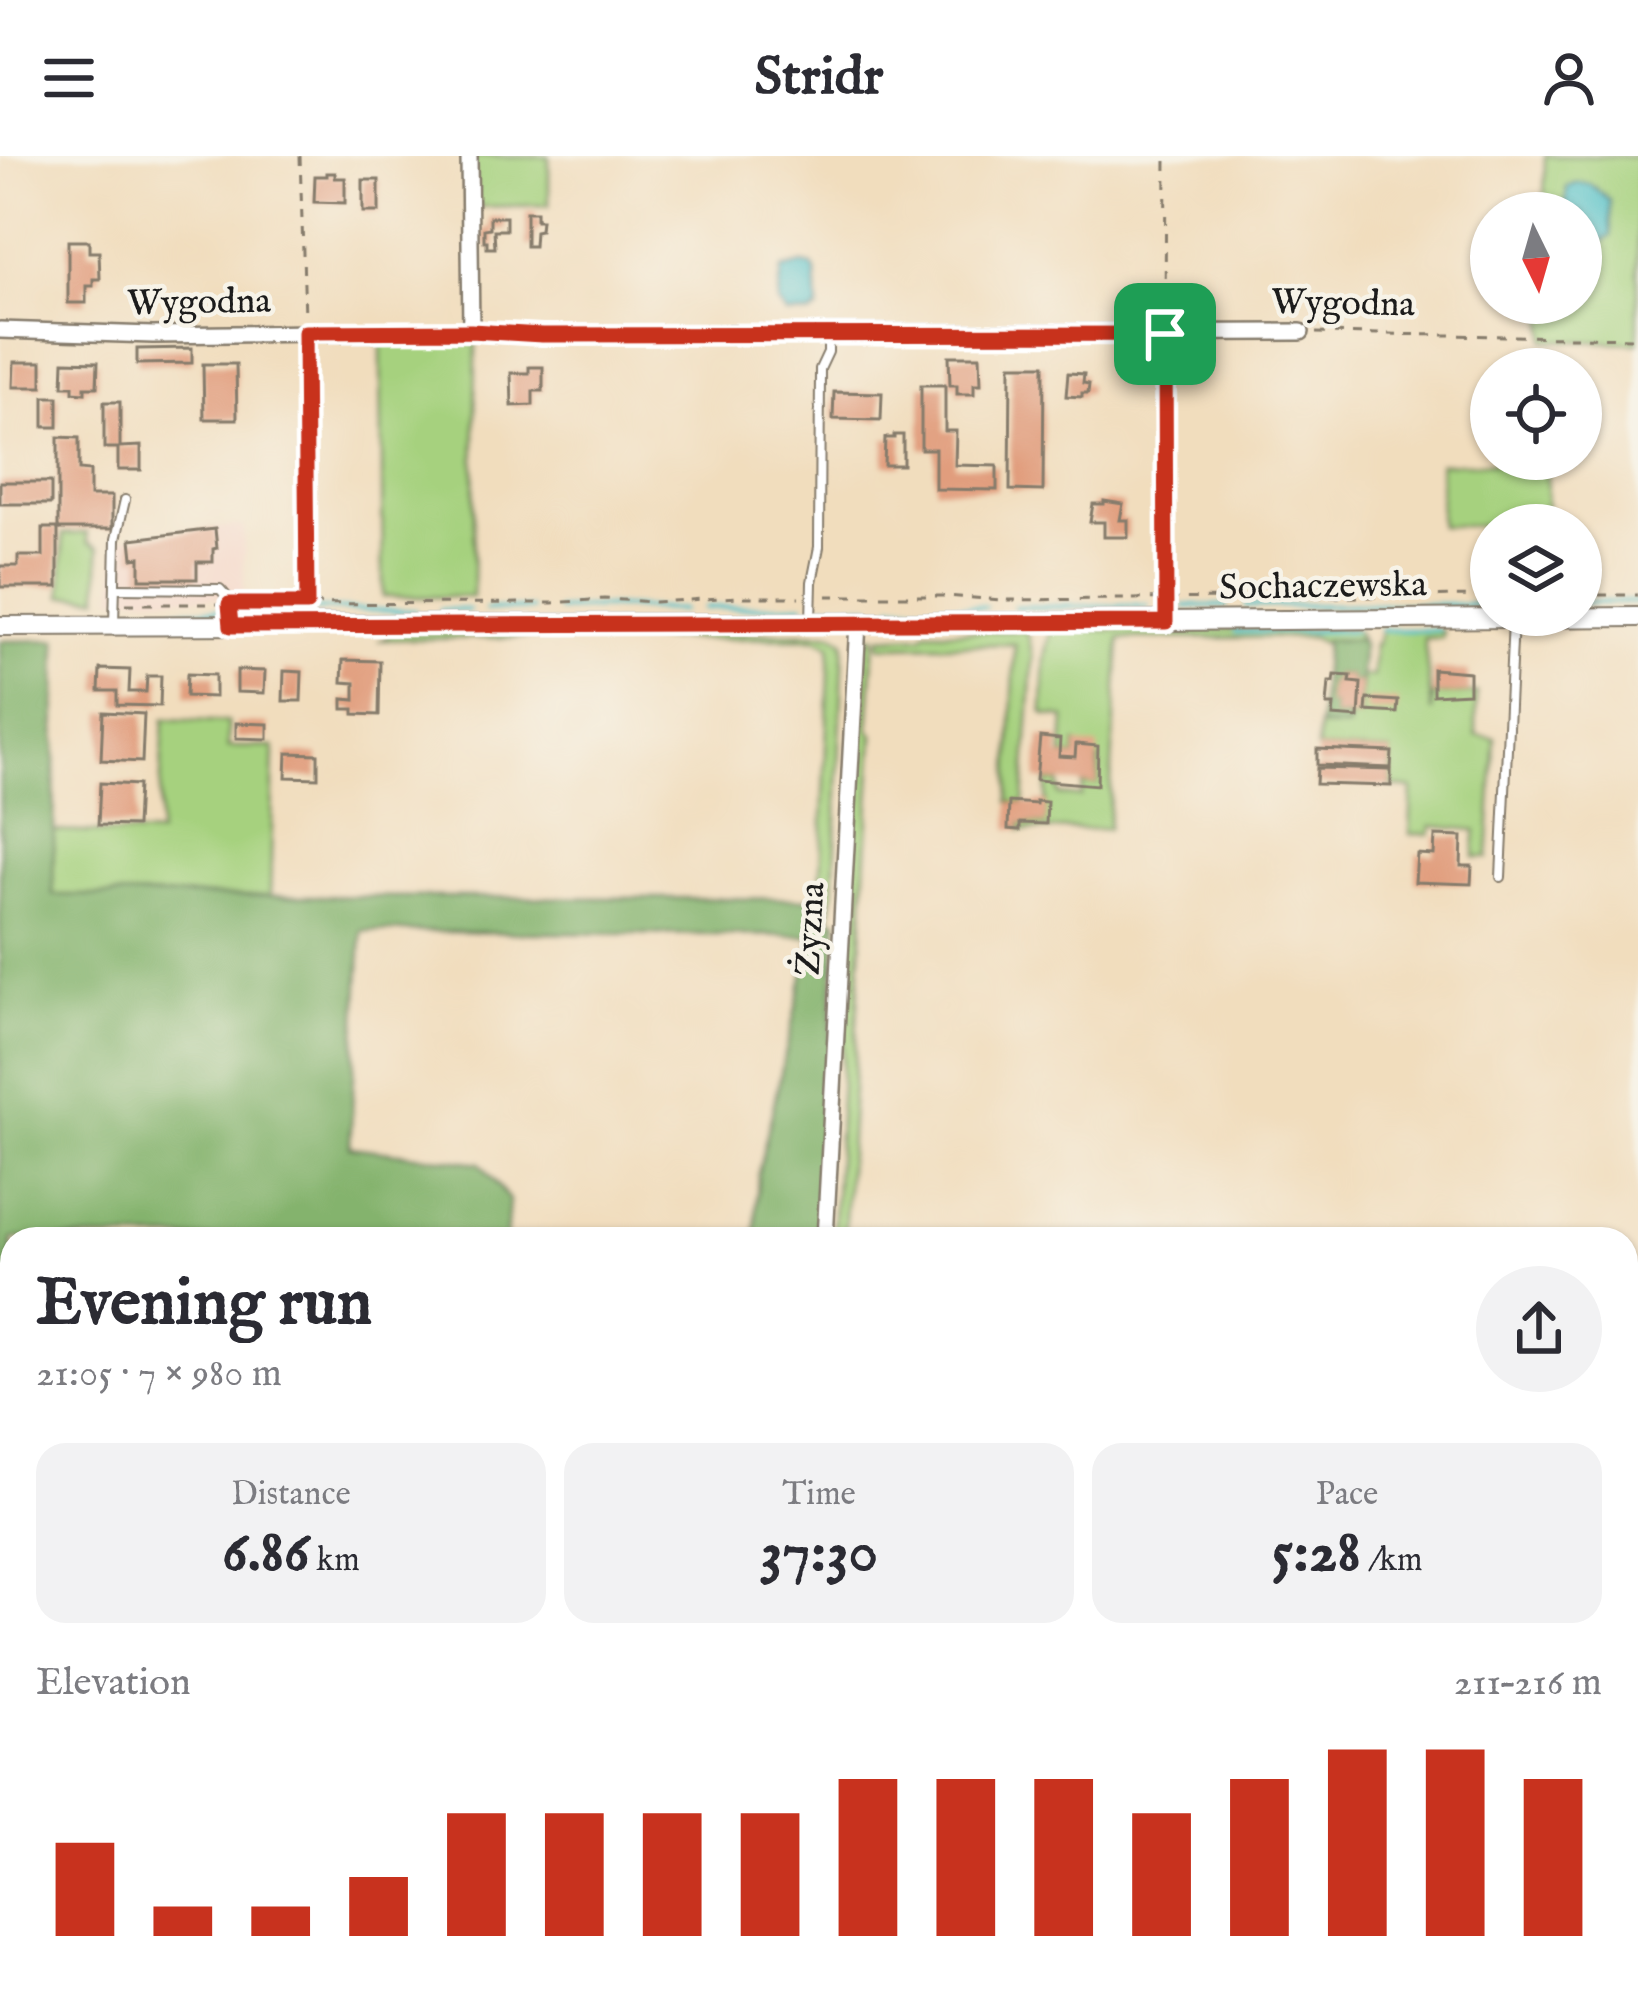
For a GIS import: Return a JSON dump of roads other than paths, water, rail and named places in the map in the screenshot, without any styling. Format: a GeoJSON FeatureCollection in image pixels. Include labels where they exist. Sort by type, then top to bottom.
{"type":"FeatureCollection","features":[{"type":"Feature","properties":{"kind":"street"},"geometry":{"type":"LineString","coordinates":[[470,156],[471,331]]}},
{"type":"Feature","properties":{"kind":"street","name":"Wygodna"},"geometry":{"type":"LineString","coordinates":[[0,330],[153,335],[1301,332]]}},
{"type":"Feature","properties":{"kind":"street","name":"Sochaczewska"},"geometry":{"type":"LineString","coordinates":[[1602,617],[1638,617]]}},
{"type":"Feature","properties":{"kind":"street","name":"Sochaczewska"},"geometry":{"type":"LineString","coordinates":[[0,626],[1470,618]]}},
{"type":"Feature","properties":{"kind":"street","name":"Żyzna"},"geometry":{"type":"LineString","coordinates":[[825,1227],[858,622]]}},
{"type":"Feature","properties":{"kind":"lane"},"geometry":{"type":"LineString","coordinates":[[811,623],[818,547],[820,369],[828,352],[827,334]]}},
{"type":"Feature","properties":{"kind":"lane"},"geometry":{"type":"LineString","coordinates":[[113,627],[116,538],[125,500]]}},
{"type":"Feature","properties":{"kind":"lane"},"geometry":{"type":"LineString","coordinates":[[115,588],[220,589],[229,604],[231,626]]}},
{"type":"Feature","properties":{"kind":"lane"},"geometry":{"type":"LineString","coordinates":[[1501,877],[1512,636]]}},
{"type":"Feature","properties":{"kind":"water"},"geometry":{"type":"Polygon","coordinates":[[[1590,184],[1599,192],[1567,192],[1567,187],[1590,184]]]}},
{"type":"Feature","properties":{"kind":"water"},"geometry":{"type":"Polygon","coordinates":[[[1602,194],[1610,201],[1611,236],[1602,242],[1602,194]]]}},
{"type":"Feature","properties":{"kind":"water"},"geometry":{"type":"Polygon","coordinates":[[[803,264],[816,272],[818,309],[811,315],[786,314],[778,303],[782,269],[803,264]]]}},
{"type":"Feature","properties":{"kind":"waterway"},"geometry":{"type":"LineString","coordinates":[[1602,603],[1638,602]]}},
{"type":"Feature","properties":{"kind":"waterway"},"geometry":{"type":"LineString","coordinates":[[1246,606],[1470,604]]}},
{"type":"Feature","properties":{"kind":"waterway"},"geometry":{"type":"LineString","coordinates":[[704,608],[803,605]]}},
{"type":"Feature","properties":{"kind":"waterway"},"geometry":{"type":"LineString","coordinates":[[824,605],[870,606]]}},
{"type":"Feature","properties":{"kind":"waterway"},"geometry":{"type":"LineString","coordinates":[[893,606],[985,607]]}},
{"type":"Feature","properties":{"kind":"waterway"},"geometry":{"type":"LineString","coordinates":[[1015,607],[1147,606]]}},
{"type":"Feature","properties":{"kind":"waterway"},"geometry":{"type":"LineString","coordinates":[[1185,606],[1226,606]]}},
{"type":"Feature","properties":{"kind":"waterway"},"geometry":{"type":"LineString","coordinates":[[246,610],[256,609]]}},
{"type":"Feature","properties":{"kind":"waterway"},"geometry":{"type":"LineString","coordinates":[[277,609],[300,609]]}},
{"type":"Feature","properties":{"kind":"waterway"},"geometry":{"type":"LineString","coordinates":[[313,609],[415,611]]}},
{"type":"Feature","properties":{"kind":"waterway"},"geometry":{"type":"LineString","coordinates":[[486,610],[532,609]]}},
{"type":"Feature","properties":{"kind":"waterway"},"geometry":{"type":"LineString","coordinates":[[133,611],[219,610]]}},
{"type":"Feature","properties":{"kind":"waterway"},"geometry":{"type":"LineString","coordinates":[[440,610],[469,610]]}},
{"type":"Feature","properties":{"kind":"waterway"},"geometry":{"type":"LineString","coordinates":[[558,610],[682,610]]}},
{"type":"Feature","properties":{"kind":"waterway"},"geometry":{"type":"LineString","coordinates":[[1381,630],[1438,630]]}},
{"type":"Feature","properties":{"kind":"waterway"},"geometry":{"type":"LineString","coordinates":[[1236,632],[1353,631]]}}]}
